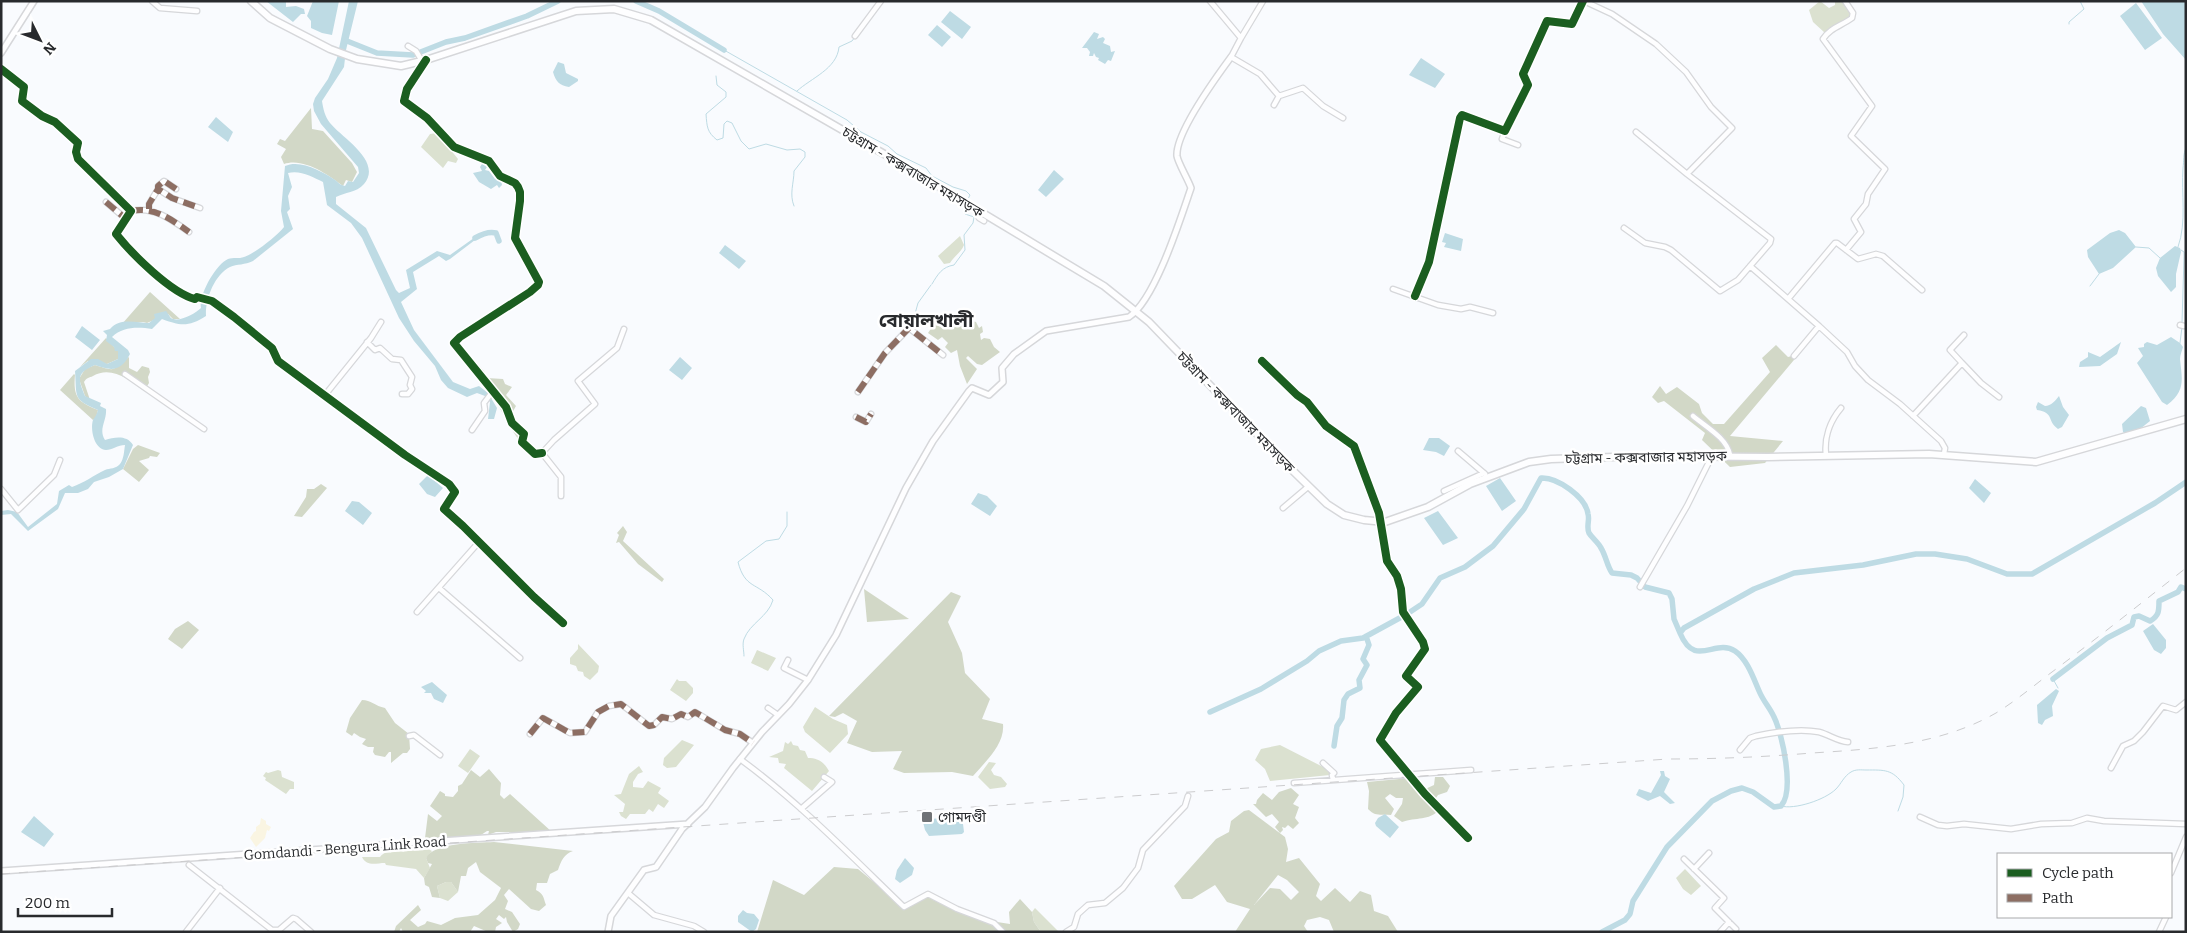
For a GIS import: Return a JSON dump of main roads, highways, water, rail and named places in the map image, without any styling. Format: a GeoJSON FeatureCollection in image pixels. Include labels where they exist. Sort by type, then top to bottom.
{"type":"FeatureCollection","features":[{"type":"Feature","properties":{"kind":"highway","name":"চট্টগ্রাম - কক্সবাজার মহাসড়ক"},"geometry":{"type":"LineString","coordinates":[[252,1],[270,18],[330,49],[357,58],[401,66],[576,11],[614,9],[656,22],[1104,286],[1149,322],[1185,361],[1327,504],[1344,515],[1385,522],[1428,507],[1486,475],[1528,462],[1551,459],[1712,455],[1944,454],[2036,462],[2051,460],[2186,419]]}},
{"type":"Feature","properties":{"kind":"main road"},"geometry":{"type":"LineString","coordinates":[[1,53],[34,1]]}},
{"type":"Feature","properties":{"kind":"main road"},"geometry":{"type":"LineString","coordinates":[[608,932],[611,916],[644,870],[656,867],[688,824],[705,807],[753,743],[808,680],[836,635],[906,488],[933,441],[969,390],[972,388],[989,395],[993,393],[1003,382],[1002,368],[1014,354],[1046,331],[1128,317],[1136,312],[1153,287],[1191,188],[1177,156],[1184,131],[1206,91],[1231,56]]}},
{"type":"Feature","properties":{"kind":"main road","name":"Gomdandi - Bengura Link Road"},"geometry":{"type":"LineString","coordinates":[[1,871],[688,824]]}},
{"type":"Feature","properties":{"kind":"water"},"geometry":{"type":"Polygon","coordinates":[[[266,1],[286,1],[286,7],[296,6],[304,9],[305,14],[301,14],[293,22],[266,1]]]}},
{"type":"Feature","properties":{"kind":"water"},"geometry":{"type":"Polygon","coordinates":[[[313,1],[339,1],[332,35],[311,28],[311,21],[307,16],[313,1]]]}},
{"type":"Feature","properties":{"kind":"water"},"geometry":{"type":"Polygon","coordinates":[[[349,1],[358,1],[346,50],[344,67],[322,101],[330,123],[359,150],[365,159],[368,175],[361,187],[336,197],[336,204],[366,228],[399,293],[410,288],[406,270],[437,251],[450,255],[481,233],[483,236],[450,259],[446,261],[439,256],[413,272],[417,289],[401,302],[414,330],[453,382],[470,389],[479,386],[488,393],[497,408],[494,419],[488,419],[490,402],[485,396],[477,393],[467,397],[448,388],[441,380],[435,366],[414,341],[399,318],[362,238],[351,223],[327,205],[323,182],[302,173],[293,172],[288,173],[292,187],[288,196],[290,209],[287,212],[293,229],[253,261],[230,267],[219,276],[209,296],[206,316],[189,324],[179,324],[162,319],[152,329],[126,329],[116,333],[112,337],[128,350],[130,354],[127,360],[119,367],[111,369],[95,365],[84,371],[80,377],[85,396],[101,403],[100,406],[106,409],[102,432],[105,440],[124,438],[133,445],[123,469],[109,477],[94,482],[88,489],[78,493],[65,493],[58,509],[28,531],[11,514],[1,515],[1,511],[17,512],[28,527],[57,504],[59,491],[69,485],[72,487],[120,464],[124,455],[125,445],[106,450],[98,446],[92,428],[93,420],[98,410],[80,400],[76,392],[75,371],[91,359],[98,359],[107,364],[118,359],[118,351],[115,351],[114,347],[106,341],[107,335],[103,331],[124,322],[149,323],[155,318],[154,314],[166,311],[171,318],[182,319],[201,308],[205,289],[213,274],[223,262],[230,258],[244,257],[253,252],[271,240],[284,227],[281,211],[285,166],[297,164],[311,167],[345,186],[348,181],[353,182],[359,173],[358,167],[321,124],[314,111],[313,104],[328,79],[337,58],[349,1]]]}},
{"type":"Feature","properties":{"kind":"water"},"geometry":{"type":"Polygon","coordinates":[[[2141,1],[2186,1],[2186,60],[2163,34],[2141,1]]]}},
{"type":"Feature","properties":{"kind":"water"},"geometry":{"type":"Polygon","coordinates":[[[2136,3],[2162,38],[2145,50],[2120,16],[2136,3]]]}},
{"type":"Feature","properties":{"kind":"water"},"geometry":{"type":"Polygon","coordinates":[[[950,11],[971,27],[962,39],[941,22],[950,11]]]}},
{"type":"Feature","properties":{"kind":"water"},"geometry":{"type":"Polygon","coordinates":[[[937,25],[951,37],[942,47],[928,35],[937,25]]]}},
{"type":"Feature","properties":{"kind":"water"},"geometry":{"type":"Polygon","coordinates":[[[1094,32],[1099,34],[1097,39],[1103,37],[1105,39],[1103,43],[1110,46],[1111,52],[1115,51],[1111,61],[1108,60],[1105,64],[1098,60],[1099,58],[1094,53],[1093,56],[1089,56],[1090,52],[1087,48],[1082,48],[1094,32]]]}},
{"type":"Feature","properties":{"kind":"water"},"geometry":{"type":"Polygon","coordinates":[[[1421,58],[1445,74],[1435,88],[1409,75],[1421,58]]]}},
{"type":"Feature","properties":{"kind":"water"},"geometry":{"type":"Polygon","coordinates":[[[558,62],[564,64],[566,73],[578,79],[578,81],[569,87],[558,82],[553,72],[558,62]]]}},
{"type":"Feature","properties":{"kind":"water"},"geometry":{"type":"Polygon","coordinates":[[[216,117],[233,132],[228,142],[208,127],[216,117]]]}},
{"type":"Feature","properties":{"kind":"water"},"geometry":{"type":"Polygon","coordinates":[[[482,164],[487,167],[485,170],[489,171],[495,179],[501,180],[502,185],[499,188],[497,185],[491,189],[479,182],[473,173],[482,171],[480,167],[482,164]]]}},
{"type":"Feature","properties":{"kind":"water"},"geometry":{"type":"Polygon","coordinates":[[[1054,170],[1064,179],[1046,197],[1038,190],[1054,170]]]}},
{"type":"Feature","properties":{"kind":"water"},"geometry":{"type":"Polygon","coordinates":[[[2119,230],[2125,233],[2136,247],[2113,268],[2099,274],[2088,257],[2087,250],[2110,233],[2119,230]]]}},
{"type":"Feature","properties":{"kind":"water"},"geometry":{"type":"Polygon","coordinates":[[[1445,233],[1463,239],[1461,251],[1444,247],[1446,243],[1442,242],[1445,233]]]}},
{"type":"Feature","properties":{"kind":"water"},"geometry":{"type":"Polygon","coordinates":[[[725,245],[746,261],[739,269],[719,253],[725,245]]]}},
{"type":"Feature","properties":{"kind":"water"},"geometry":{"type":"Polygon","coordinates":[[[2175,246],[2180,248],[2181,252],[2176,274],[2176,287],[2171,292],[2158,276],[2156,268],[2160,258],[2175,246]]]}},
{"type":"Feature","properties":{"kind":"water"},"geometry":{"type":"Polygon","coordinates":[[[82,326],[100,340],[92,350],[75,337],[82,326]]]}},
{"type":"Feature","properties":{"kind":"water"},"geometry":{"type":"Polygon","coordinates":[[[2171,337],[2183,347],[2180,359],[2182,379],[2180,390],[2167,405],[2162,402],[2137,363],[2143,356],[2138,348],[2144,347],[2144,344],[2147,342],[2157,345],[2171,337]]]}},
{"type":"Feature","properties":{"kind":"water"},"geometry":{"type":"Polygon","coordinates":[[[2121,342],[2117,354],[2100,366],[2079,367],[2080,362],[2088,357],[2088,352],[2100,357],[2121,342]]]}},
{"type":"Feature","properties":{"kind":"water"},"geometry":{"type":"Polygon","coordinates":[[[680,357],[692,368],[682,380],[669,370],[680,357]]]}},
{"type":"Feature","properties":{"kind":"water"},"geometry":{"type":"Polygon","coordinates":[[[2059,396],[2063,407],[2069,415],[2062,427],[2058,429],[2046,413],[2037,410],[2036,407],[2038,402],[2045,406],[2049,405],[2059,396]]]}},
{"type":"Feature","properties":{"kind":"water"},"geometry":{"type":"Polygon","coordinates":[[[2141,406],[2146,408],[2150,421],[2140,429],[2126,434],[2123,432],[2122,424],[2141,406]]]}},
{"type":"Feature","properties":{"kind":"water"},"geometry":{"type":"Polygon","coordinates":[[[1429,438],[1439,438],[1450,446],[1444,456],[1436,452],[1423,450],[1429,438]]]}},
{"type":"Feature","properties":{"kind":"water"},"geometry":{"type":"Polygon","coordinates":[[[428,475],[443,488],[435,497],[427,494],[419,484],[428,475]]]}},
{"type":"Feature","properties":{"kind":"water"},"geometry":{"type":"Polygon","coordinates":[[[1500,478],[1516,501],[1502,511],[1486,486],[1500,478]]]}},
{"type":"Feature","properties":{"kind":"water"},"geometry":{"type":"Polygon","coordinates":[[[1975,479],[1991,493],[1984,503],[1969,488],[1975,479]]]}},
{"type":"Feature","properties":{"kind":"water"},"geometry":{"type":"Polygon","coordinates":[[[978,493],[987,496],[997,506],[990,516],[971,504],[978,493]]]}},
{"type":"Feature","properties":{"kind":"water"},"geometry":{"type":"Polygon","coordinates":[[[352,501],[359,502],[372,513],[363,525],[345,511],[352,501]]]}},
{"type":"Feature","properties":{"kind":"water"},"geometry":{"type":"Polygon","coordinates":[[[1438,511],[1458,538],[1443,545],[1424,518],[1438,511]]]}},
{"type":"Feature","properties":{"kind":"water"},"geometry":{"type":"Polygon","coordinates":[[[2153,624],[2166,640],[2166,648],[2161,654],[2154,650],[2143,631],[2153,624]]]}},
{"type":"Feature","properties":{"kind":"water"},"geometry":{"type":"Polygon","coordinates":[[[432,682],[447,695],[443,703],[434,699],[431,693],[424,693],[426,691],[421,687],[432,682]]]}},
{"type":"Feature","properties":{"kind":"water"},"geometry":{"type":"Polygon","coordinates":[[[2056,689],[2059,691],[2052,706],[2053,716],[2045,720],[2042,725],[2038,723],[2037,705],[2056,689]]]}},
{"type":"Feature","properties":{"kind":"water"},"geometry":{"type":"Polygon","coordinates":[[[1660,771],[1664,771],[1665,776],[1670,779],[1664,792],[1675,803],[1670,804],[1660,796],[1648,801],[1636,795],[1639,789],[1651,793],[1661,775],[1660,771]]]}},
{"type":"Feature","properties":{"kind":"water"},"geometry":{"type":"Polygon","coordinates":[[[1385,814],[1399,827],[1390,838],[1375,823],[1378,818],[1385,814]]]}},
{"type":"Feature","properties":{"kind":"water"},"geometry":{"type":"Polygon","coordinates":[[[34,816],[54,834],[44,847],[21,832],[34,816]]]}},
{"type":"Feature","properties":{"kind":"water"},"geometry":{"type":"Polygon","coordinates":[[[962,816],[964,832],[962,834],[929,836],[925,830],[923,822],[931,819],[962,816]]]}},
{"type":"Feature","properties":{"kind":"water"},"geometry":{"type":"Polygon","coordinates":[[[905,858],[914,868],[912,875],[900,883],[895,879],[897,870],[905,858]]]}},
{"type":"Feature","properties":{"kind":"water"},"geometry":{"type":"Polygon","coordinates":[[[743,910],[754,914],[759,920],[756,929],[752,932],[738,922],[738,916],[743,910]]]}},
{"type":"Feature","properties":{"kind":"waterway"},"geometry":{"type":"LineString","coordinates":[[347,41],[377,53],[413,55],[446,42],[465,38],[527,16],[558,1]]}},
{"type":"Feature","properties":{"kind":"waterway"},"geometry":{"type":"LineString","coordinates":[[636,1],[659,11],[724,50]]}},
{"type":"Feature","properties":{"kind":"waterway"},"geometry":{"type":"LineString","coordinates":[[2069,24],[2084,9],[2080,1]]}},
{"type":"Feature","properties":{"kind":"waterway"},"geometry":{"type":"LineString","coordinates":[[797,91],[829,67],[834,61],[839,47],[852,41],[855,37]]}},
{"type":"Feature","properties":{"kind":"waterway"},"geometry":{"type":"LineString","coordinates":[[724,50],[847,120],[861,132],[888,146],[897,154],[926,168],[932,176],[953,187],[966,191],[970,195],[967,201]]}},
{"type":"Feature","properties":{"kind":"waterway"},"geometry":{"type":"LineString","coordinates":[[716,76],[717,85],[726,92],[726,97],[706,114],[708,129],[717,140],[723,138],[724,124],[727,121],[732,123],[741,141],[749,149],[766,144],[787,150],[800,149],[805,152],[805,157],[794,171],[792,193],[794,206]]}},
{"type":"Feature","properties":{"kind":"waterway"},"geometry":{"type":"LineString","coordinates":[[2178,247],[2183,218],[2183,168],[2186,148]]}},
{"type":"Feature","properties":{"kind":"waterway"},"geometry":{"type":"LineString","coordinates":[[932,284],[938,274],[943,269],[954,265],[965,250],[964,235],[973,223],[974,217],[965,214],[964,204]]}},
{"type":"Feature","properties":{"kind":"waterway"},"geometry":{"type":"LineString","coordinates":[[475,238],[493,232],[496,233],[499,241]]}},
{"type":"Feature","properties":{"kind":"waterway"},"geometry":{"type":"LineString","coordinates":[[2136,247],[2149,248],[2160,258]]}},
{"type":"Feature","properties":{"kind":"waterway"},"geometry":{"type":"LineString","coordinates":[[2181,250],[2184,252],[2182,323]]}},
{"type":"Feature","properties":{"kind":"waterway"},"geometry":{"type":"LineString","coordinates":[[2090,286],[2099,274]]}},
{"type":"Feature","properties":{"kind":"waterway"},"geometry":{"type":"LineString","coordinates":[[908,323],[913,321],[918,303],[931,285]]}},
{"type":"Feature","properties":{"kind":"waterway"},"geometry":{"type":"LineString","coordinates":[[2180,343],[2182,327]]}},
{"type":"Feature","properties":{"kind":"waterway"},"geometry":{"type":"LineString","coordinates":[[1210,712],[1261,689],[1307,661],[1319,651],[1341,641],[1363,638],[1422,604],[1440,578],[1465,567],[1493,546],[1524,509],[1541,478],[1562,484],[1582,501],[1588,516],[1589,533],[1601,548],[1612,573],[1631,575],[1637,578],[1645,587],[1669,593],[1672,599],[1674,619],[1680,633]]}},
{"type":"Feature","properties":{"kind":"waterway"},"geometry":{"type":"LineString","coordinates":[[1602,932],[1625,920],[1630,914],[1633,901],[1667,847],[1712,801],[1731,791],[1742,788],[1753,792],[1774,807],[1781,806],[1785,799],[1787,788],[1786,762],[1777,725],[1747,665],[1740,655],[1728,648],[1706,651],[1692,649],[1686,644],[1680,633],[1684,628],[1754,589],[1794,573],[1863,565],[1916,554],[1935,554],[1967,559],[2007,574],[2032,574],[2155,503],[2186,482]]}},
{"type":"Feature","properties":{"kind":"waterway"},"geometry":{"type":"LineString","coordinates":[[744,656],[743,643],[747,633],[771,606],[773,600],[744,577],[738,562],[766,541],[779,539],[787,526],[787,512]]}},
{"type":"Feature","properties":{"kind":"waterway"},"geometry":{"type":"LineString","coordinates":[[2053,679],[2107,638],[2132,625],[2134,617],[2139,616],[2150,621],[2153,619],[2158,613],[2159,601],[2178,592],[2181,587],[2186,589]]}},
{"type":"Feature","properties":{"kind":"waterway"},"geometry":{"type":"LineString","coordinates":[[1334,746],[1337,726],[1342,718],[1344,700],[1348,694],[1360,688],[1359,680],[1367,665],[1363,659],[1369,645],[1366,636]]}},
{"type":"Feature","properties":{"kind":"waterway"},"geometry":{"type":"LineString","coordinates":[[2053,679],[2058,688]]}},
{"type":"Feature","properties":{"kind":"waterway"},"geometry":{"type":"LineString","coordinates":[[1781,806],[1794,807],[1825,797],[1836,789],[1846,776],[1853,771],[1878,770],[1892,773],[1904,785],[1903,797],[1898,811]]}},
{"type":"Feature","properties":{"kind":"railway"},"geometry":{"type":"LineString","coordinates":[[1,874],[1668,759],[1758,757],[1907,744],[1930,739],[1975,724],[1996,713],[2083,649],[2186,568]]}},
{"type":"Feature","properties":{"kind":"place","name":"গোমদণ্ডী"},"geometry":{"type":"Point","coordinates":[927,817]}},
{"type":"Feature","properties":{"kind":"district","name":"বোয়ালখালী"},"geometry":{"type":"Point","coordinates":[926,320]}}]}
